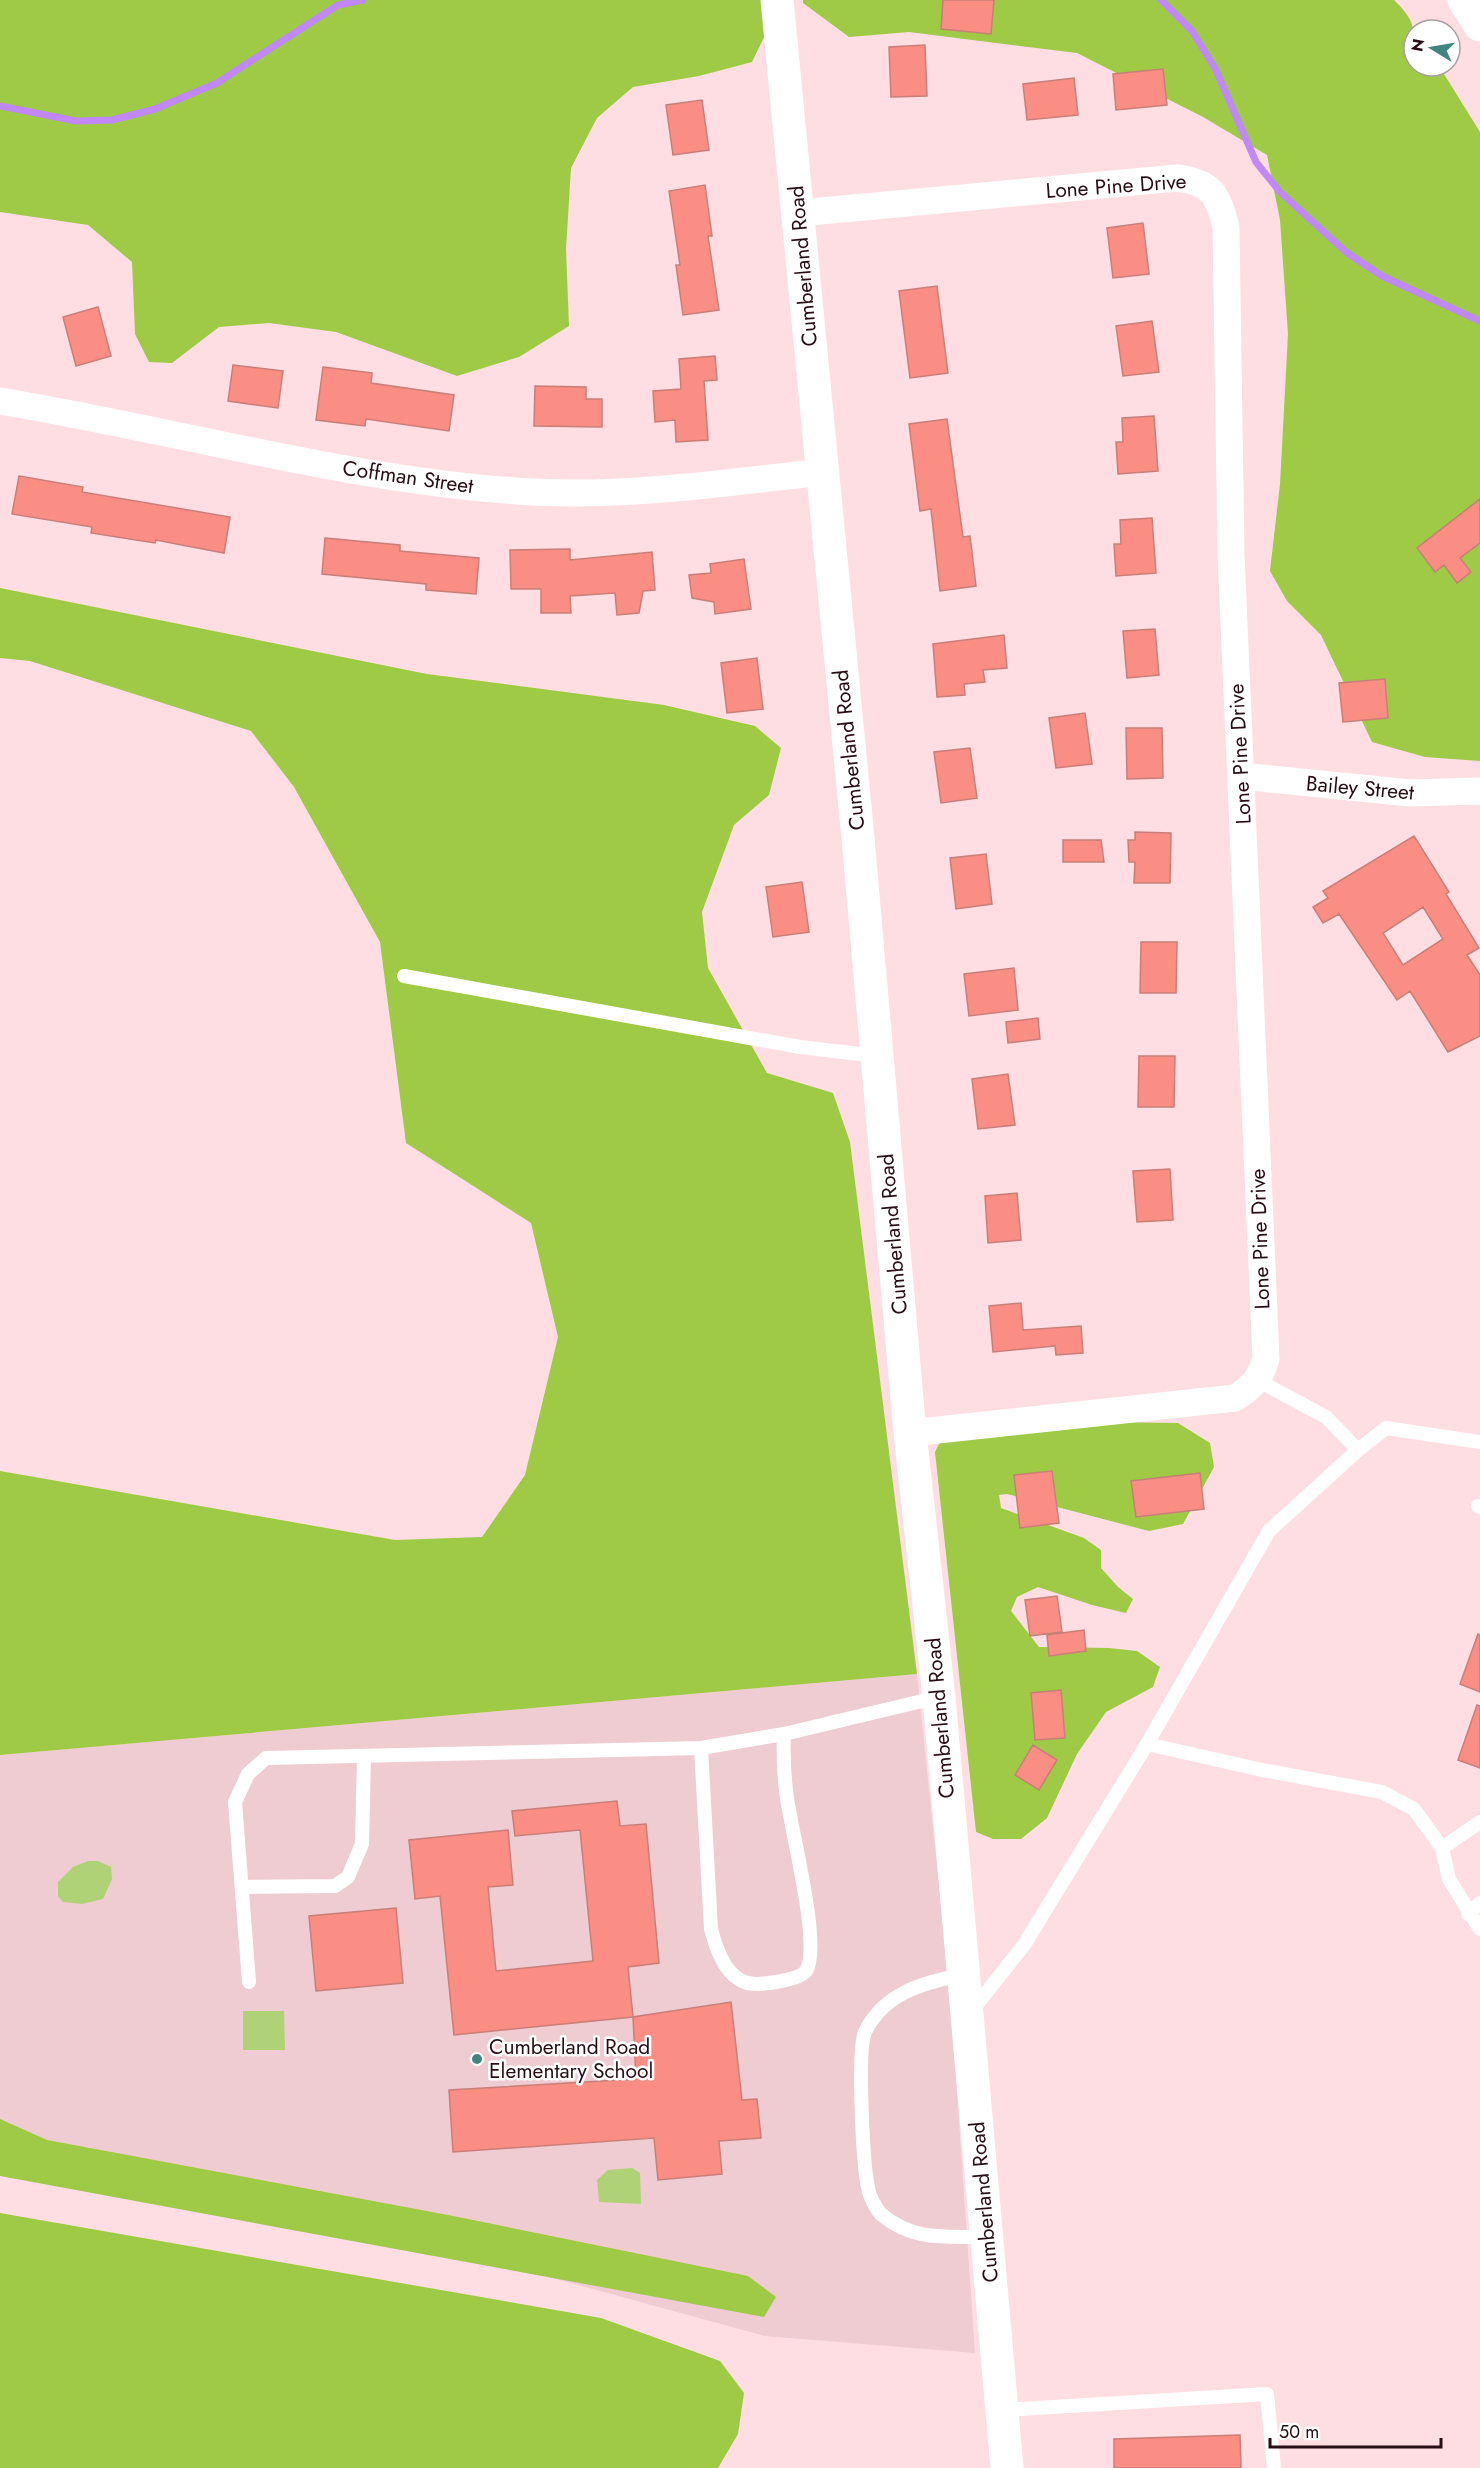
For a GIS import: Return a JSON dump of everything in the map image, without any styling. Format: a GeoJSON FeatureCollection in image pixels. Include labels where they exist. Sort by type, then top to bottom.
{"type":"FeatureCollection","features":[{"type":"Feature","properties":{"kind":"main road","name":"Cumberland Road"},"geometry":{"type":"LineString","coordinates":[[777,0],[799,213],[910,1433],[939,1697],[1007,2468]]}},
{"type":"Feature","properties":{"kind":"main road"},"geometry":{"type":"LineString","coordinates":[[1464,0],[1480,25]]}},
{"type":"Feature","properties":{"kind":"street","name":"Lone Pine Drive"},"geometry":{"type":"LineString","coordinates":[[799,213],[1177,178],[1197,180],[1215,194],[1226,228],[1231,554],[1266,1359],[1257,1380]]}},
{"type":"Feature","properties":{"kind":"street","name":"Coffman Street"},"geometry":{"type":"LineString","coordinates":[[0,401],[352,470],[455,485],[533,492],[658,490],[821,472]]}},
{"type":"Feature","properties":{"kind":"street","name":"Bailey Street"},"geometry":{"type":"LineString","coordinates":[[1241,776],[1410,793],[1480,791]]}},
{"type":"Feature","properties":{"kind":"street"},"geometry":{"type":"LineString","coordinates":[[910,1433],[1220,1401],[1235,1398],[1257,1380]]}},
{"type":"Feature","properties":{"kind":"lane"},"geometry":{"type":"LineString","coordinates":[[404,976],[800,1047],[877,1056]]}},
{"type":"Feature","properties":{"kind":"lane"},"geometry":{"type":"LineString","coordinates":[[1257,1380],[1326,1417],[1358,1450]]}},
{"type":"Feature","properties":{"kind":"lane"},"geometry":{"type":"LineString","coordinates":[[967,2017],[1024,1946],[1147,1744],[1269,1531],[1358,1450],[1386,1428],[1480,1442]]}},
{"type":"Feature","properties":{"kind":"lane"},"geometry":{"type":"LineString","coordinates":[[249,1982],[235,1802],[248,1774],[266,1758],[701,1748],[784,1734],[939,1697]]}},
{"type":"Feature","properties":{"kind":"lane"},"geometry":{"type":"LineString","coordinates":[[701,1748],[708,1893],[711,1929],[717,1951],[736,1977],[745,1983],[762,1984],[783,1981],[805,1971],[810,1939],[808,1911],[787,1800],[784,1734]]}},
{"type":"Feature","properties":{"kind":"lane"},"geometry":{"type":"LineString","coordinates":[[1147,1744],[1262,1770],[1382,1792],[1414,1809],[1442,1848],[1449,1879],[1468,1914],[1480,1929]]}},
{"type":"Feature","properties":{"kind":"lane"},"geometry":{"type":"LineString","coordinates":[[242,1887],[335,1886],[348,1877],[363,1845],[364,1756]]}},
{"type":"Feature","properties":{"kind":"lane"},"geometry":{"type":"LineString","coordinates":[[1442,1848],[1480,1822]]}},
{"type":"Feature","properties":{"kind":"lane"},"geometry":{"type":"LineString","coordinates":[[1468,1914],[1480,1903]]}},
{"type":"Feature","properties":{"kind":"lane"},"geometry":{"type":"LineString","coordinates":[[963,1975],[926,1982],[891,1999],[865,2032],[860,2055],[868,2188],[880,2214],[908,2233],[987,2237]]}},
{"type":"Feature","properties":{"kind":"lane"},"geometry":{"type":"LineString","coordinates":[[1002,2410],[1267,2394],[1274,2468]]}},
{"type":"Feature","properties":{"kind":"shaded area","name":"Cumberland Road Elementary School"},"geometry":{"type":"Polygon","coordinates":[[[917,1674],[950,1991],[975,2353],[765,2336],[0,2127],[0,1755],[917,1674]]]}},
{"type":"Feature","properties":{"kind":"green space"},"geometry":{"type":"Polygon","coordinates":[[[0,0],[764,0],[767,31],[752,62],[699,76],[633,87],[597,118],[571,168],[566,249],[569,326],[519,357],[457,376],[336,332],[269,323],[219,327],[172,363],[149,362],[135,334],[132,262],[88,225],[0,212],[0,0]]]}},
{"type":"Feature","properties":{"kind":"green space"},"geometry":{"type":"Polygon","coordinates":[[[803,0],[1394,0],[1402,8],[1409,18],[1402,18],[1402,78],[1446,78],[1480,132],[1480,761],[1425,757],[1372,742],[1321,635],[1287,601],[1270,571],[1280,484],[1288,334],[1280,220],[1267,155],[1203,117],[1077,53],[909,32],[849,37],[803,3],[803,0]]]}},
{"type":"Feature","properties":{"kind":"green space"},"geometry":{"type":"Polygon","coordinates":[[[0,588],[427,674],[664,705],[755,726],[781,748],[769,795],[734,825],[702,912],[708,968],[767,1073],[833,1093],[850,1142],[917,1674],[0,1755],[0,1471],[395,1540],[482,1537],[525,1475],[558,1337],[531,1223],[406,1143],[380,942],[294,787],[251,731],[30,661],[0,658],[0,588]]]}},
{"type":"Feature","properties":{"kind":"green space"},"geometry":{"type":"Polygon","coordinates":[[[1107,1422],[1178,1423],[1210,1443],[1214,1467],[1183,1524],[1149,1531],[1007,1494],[999,1495],[1001,1508],[1084,1538],[1101,1550],[1101,1568],[1118,1587],[1133,1599],[1126,1613],[1092,1605],[1038,1587],[1017,1597],[1011,1611],[1039,1647],[1109,1648],[1137,1651],[1160,1667],[1153,1687],[1106,1712],[1077,1754],[1047,1818],[1021,1839],[993,1839],[976,1832],[935,1452],[941,1440],[1107,1422]]]}},
{"type":"Feature","properties":{"kind":"green space"},"geometry":{"type":"Polygon","coordinates":[[[88,1861],[98,1861],[111,1867],[112,1879],[103,1899],[82,1904],[63,1902],[58,1896],[58,1882],[73,1867],[88,1861]]]}},
{"type":"Feature","properties":{"kind":"green space"},"geometry":{"type":"Polygon","coordinates":[[[243,2011],[284,2011],[285,2050],[243,2050],[243,2011]]]}},
{"type":"Feature","properties":{"kind":"green space"},"geometry":{"type":"Polygon","coordinates":[[[0,2119],[47,2140],[448,2215],[748,2276],[776,2297],[764,2317],[0,2176],[0,2119]]]}},
{"type":"Feature","properties":{"kind":"green space"},"geometry":{"type":"Polygon","coordinates":[[[632,2168],[640,2173],[641,2204],[599,2202],[597,2180],[608,2170],[632,2168]]]}},
{"type":"Feature","properties":{"kind":"green space"},"geometry":{"type":"Polygon","coordinates":[[[0,2213],[601,2318],[720,2361],[744,2393],[738,2434],[718,2468],[0,2468],[0,2213]]]}},
{"type":"Feature","properties":{"kind":"building"},"geometry":{"type":"Polygon","coordinates":[[[943,0],[994,0],[991,34],[941,29],[943,0]]]}},
{"type":"Feature","properties":{"kind":"building"},"geometry":{"type":"Polygon","coordinates":[[[925,45],[927,96],[891,97],[889,47],[925,45]]]}},
{"type":"Feature","properties":{"kind":"building"},"geometry":{"type":"Polygon","coordinates":[[[1163,69],[1167,105],[1116,110],[1113,74],[1163,69]]]}},
{"type":"Feature","properties":{"kind":"building"},"geometry":{"type":"Polygon","coordinates":[[[1074,78],[1078,115],[1027,120],[1023,84],[1074,78]]]}},
{"type":"Feature","properties":{"kind":"building"},"geometry":{"type":"Polygon","coordinates":[[[702,100],[709,150],[673,155],[666,105],[702,100]]]}},
{"type":"Feature","properties":{"kind":"building"},"geometry":{"type":"Polygon","coordinates":[[[705,185],[712,236],[708,236],[719,310],[683,315],[676,265],[680,265],[669,191],[705,185]]]}},
{"type":"Feature","properties":{"kind":"building"},"geometry":{"type":"Polygon","coordinates":[[[1143,223],[1149,274],[1113,278],[1107,228],[1143,223]]]}},
{"type":"Feature","properties":{"kind":"building"},"geometry":{"type":"Polygon","coordinates":[[[937,286],[948,373],[910,378],[899,291],[937,286]]]}},
{"type":"Feature","properties":{"kind":"building"},"geometry":{"type":"Polygon","coordinates":[[[98,307],[111,356],[76,366],[63,317],[98,307]]]}},
{"type":"Feature","properties":{"kind":"building"},"geometry":{"type":"Polygon","coordinates":[[[1152,321],[1159,372],[1123,376],[1116,326],[1152,321]]]}},
{"type":"Feature","properties":{"kind":"building"},"geometry":{"type":"Polygon","coordinates":[[[715,356],[717,380],[704,381],[708,440],[676,442],[675,420],[655,422],[653,391],[681,389],[679,359],[715,356]]]}},
{"type":"Feature","properties":{"kind":"building"},"geometry":{"type":"Polygon","coordinates":[[[233,365],[283,371],[278,408],[228,401],[233,365]]]}},
{"type":"Feature","properties":{"kind":"building"},"geometry":{"type":"Polygon","coordinates":[[[323,367],[372,373],[371,383],[454,395],[449,431],[366,419],[365,426],[316,420],[323,367]]]}},
{"type":"Feature","properties":{"kind":"building"},"geometry":{"type":"Polygon","coordinates":[[[535,386],[586,387],[586,399],[602,399],[602,427],[534,426],[535,386]]]}},
{"type":"Feature","properties":{"kind":"building"},"geometry":{"type":"Polygon","coordinates":[[[1154,416],[1158,471],[1118,474],[1116,442],[1123,442],[1122,418],[1154,416]]]}},
{"type":"Feature","properties":{"kind":"building"},"geometry":{"type":"Polygon","coordinates":[[[947,419],[963,537],[970,536],[976,586],[940,591],[931,509],[920,511],[909,424],[947,419]]]}},
{"type":"Feature","properties":{"kind":"building"},"geometry":{"type":"Polygon","coordinates":[[[19,476],[83,487],[82,492],[230,517],[224,553],[156,540],[155,543],[91,533],[92,527],[12,514],[19,476]]]}},
{"type":"Feature","properties":{"kind":"building"},"geometry":{"type":"Polygon","coordinates":[[[1480,499],[1480,543],[1460,558],[1471,572],[1457,583],[1444,565],[1435,572],[1417,548],[1480,499]]]}},
{"type":"Feature","properties":{"kind":"building"},"geometry":{"type":"Polygon","coordinates":[[[1152,518],[1156,573],[1116,576],[1114,544],[1121,544],[1120,520],[1152,518]]]}},
{"type":"Feature","properties":{"kind":"building"},"geometry":{"type":"Polygon","coordinates":[[[325,538],[400,545],[400,551],[479,558],[476,594],[426,590],[426,584],[322,574],[325,538]]]}},
{"type":"Feature","properties":{"kind":"building"},"geometry":{"type":"Polygon","coordinates":[[[570,549],[570,560],[652,552],[655,590],[643,591],[639,613],[617,615],[615,593],[570,596],[571,613],[541,613],[541,589],[511,589],[510,550],[570,549]]]}},
{"type":"Feature","properties":{"kind":"building"},"geometry":{"type":"Polygon","coordinates":[[[744,559],[751,609],[715,614],[714,602],[692,598],[689,575],[711,573],[710,564],[744,559]]]}},
{"type":"Feature","properties":{"kind":"building"},"geometry":{"type":"Polygon","coordinates":[[[1155,629],[1159,675],[1127,678],[1123,631],[1155,629]]]}},
{"type":"Feature","properties":{"kind":"building"},"geometry":{"type":"Polygon","coordinates":[[[1004,635],[1007,668],[983,670],[985,682],[964,684],[965,695],[937,697],[933,644],[1004,635]]]}},
{"type":"Feature","properties":{"kind":"building"},"geometry":{"type":"Polygon","coordinates":[[[757,658],[763,709],[727,713],[721,663],[757,658]]]}},
{"type":"Feature","properties":{"kind":"building"},"geometry":{"type":"Polygon","coordinates":[[[1385,679],[1388,718],[1343,722],[1339,683],[1385,679]]]}},
{"type":"Feature","properties":{"kind":"building"},"geometry":{"type":"Polygon","coordinates":[[[1085,713],[1092,764],[1056,768],[1049,718],[1085,713]]]}},
{"type":"Feature","properties":{"kind":"building"},"geometry":{"type":"Polygon","coordinates":[[[1126,728],[1162,728],[1163,778],[1127,779],[1126,728]]]}},
{"type":"Feature","properties":{"kind":"building"},"geometry":{"type":"Polygon","coordinates":[[[970,748],[977,798],[941,803],[934,752],[970,748]]]}},
{"type":"Feature","properties":{"kind":"building"},"geometry":{"type":"Polygon","coordinates":[[[1135,832],[1171,833],[1170,883],[1134,883],[1135,862],[1129,862],[1128,840],[1135,840],[1135,832]]]}},
{"type":"Feature","properties":{"kind":"building"},"geometry":{"type":"Polygon","coordinates":[[[1414,836],[1449,892],[1446,894],[1479,948],[1467,955],[1480,975],[1480,1036],[1448,1052],[1410,991],[1397,1000],[1339,914],[1323,923],[1313,907],[1328,898],[1323,891],[1414,836]],[[1423,907],[1383,933],[1403,965],[1443,939],[1423,907]]]}},
{"type":"Feature","properties":{"kind":"building"},"geometry":{"type":"Polygon","coordinates":[[[1063,840],[1101,840],[1104,862],[1063,862],[1063,840]]]}},
{"type":"Feature","properties":{"kind":"building"},"geometry":{"type":"Polygon","coordinates":[[[986,854],[992,904],[956,909],[950,858],[986,854]]]}},
{"type":"Feature","properties":{"kind":"building"},"geometry":{"type":"Polygon","coordinates":[[[802,882],[809,932],[773,937],[766,887],[802,882]]]}},
{"type":"Feature","properties":{"kind":"building"},"geometry":{"type":"Polygon","coordinates":[[[1141,942],[1177,942],[1176,993],[1140,993],[1141,942]]]}},
{"type":"Feature","properties":{"kind":"building"},"geometry":{"type":"Polygon","coordinates":[[[1014,968],[1018,1010],[969,1016],[964,974],[1014,968]]]}},
{"type":"Feature","properties":{"kind":"building"},"geometry":{"type":"Polygon","coordinates":[[[1038,1018],[1040,1039],[1008,1043],[1006,1022],[1038,1018]]]}},
{"type":"Feature","properties":{"kind":"building"},"geometry":{"type":"Polygon","coordinates":[[[1139,1056],[1175,1056],[1174,1107],[1138,1107],[1139,1056]]]}},
{"type":"Feature","properties":{"kind":"building"},"geometry":{"type":"Polygon","coordinates":[[[1008,1074],[1015,1125],[978,1129],[972,1079],[1008,1074]]]}},
{"type":"Feature","properties":{"kind":"building"},"geometry":{"type":"Polygon","coordinates":[[[1170,1169],[1173,1220],[1137,1222],[1133,1171],[1170,1169]]]}},
{"type":"Feature","properties":{"kind":"building"},"geometry":{"type":"Polygon","coordinates":[[[1017,1193],[1021,1240],[988,1243],[985,1196],[1017,1193]]]}},
{"type":"Feature","properties":{"kind":"building"},"geometry":{"type":"Polygon","coordinates":[[[1021,1303],[1023,1330],[1081,1326],[1083,1353],[1056,1355],[1055,1346],[993,1352],[989,1306],[1021,1303]]]}},
{"type":"Feature","properties":{"kind":"building"},"geometry":{"type":"Polygon","coordinates":[[[1052,1471],[1059,1523],[1020,1528],[1014,1475],[1052,1471]]]}},
{"type":"Feature","properties":{"kind":"building"},"geometry":{"type":"Polygon","coordinates":[[[1200,1473],[1204,1509],[1136,1517],[1131,1481],[1200,1473]]]}},
{"type":"Feature","properties":{"kind":"building"},"geometry":{"type":"Polygon","coordinates":[[[1057,1596],[1062,1632],[1030,1636],[1025,1600],[1057,1596]]]}},
{"type":"Feature","properties":{"kind":"building"},"geometry":{"type":"Polygon","coordinates":[[[1084,1630],[1086,1651],[1049,1656],[1047,1635],[1084,1630]]]}},
{"type":"Feature","properties":{"kind":"building"},"geometry":{"type":"Polygon","coordinates":[[[1478,1634],[1480,1635],[1480,1692],[1460,1684],[1478,1634]]]}},
{"type":"Feature","properties":{"kind":"building"},"geometry":{"type":"Polygon","coordinates":[[[1061,1690],[1065,1738],[1035,1740],[1031,1693],[1061,1690]]]}},
{"type":"Feature","properties":{"kind":"building"},"geometry":{"type":"Polygon","coordinates":[[[1477,1705],[1480,1706],[1480,1768],[1458,1760],[1477,1705]]]}},
{"type":"Feature","properties":{"kind":"building"},"geometry":{"type":"Polygon","coordinates":[[[1033,1745],[1057,1760],[1039,1790],[1015,1775],[1033,1745]]]}},
{"type":"Feature","properties":{"kind":"building"},"geometry":{"type":"Polygon","coordinates":[[[617,1801],[620,1826],[646,1824],[659,1963],[628,1967],[633,2017],[454,2035],[440,1896],[415,1899],[409,1840],[508,1830],[513,1885],[488,1887],[496,1971],[593,1961],[580,1830],[515,1836],[512,1811],[617,1801]]]}},
{"type":"Feature","properties":{"kind":"building"},"geometry":{"type":"Polygon","coordinates":[[[396,1908],[403,1983],[316,1991],[309,1916],[396,1908]]]}},
{"type":"Feature","properties":{"kind":"building"},"geometry":{"type":"Polygon","coordinates":[[[731,2002],[742,2100],[757,2099],[761,2138],[719,2141],[722,2174],[658,2180],[654,2138],[453,2152],[449,2090],[636,2079],[633,2017],[731,2002]]]}},
{"type":"Feature","properties":{"kind":"building"},"geometry":{"type":"Polygon","coordinates":[[[1240,2435],[1241,2468],[1114,2468],[1114,2439],[1240,2435]]]}},
{"type":"Feature","properties":{"kind":"waterway"},"geometry":{"type":"LineString","coordinates":[[0,106],[76,121],[112,120],[155,109],[217,83],[338,5],[363,0]]}},
{"type":"Feature","properties":{"kind":"waterway"},"geometry":{"type":"LineString","coordinates":[[1161,0],[1192,31],[1215,68],[1256,162],[1280,192],[1346,252],[1382,276],[1480,321]]}},
{"type":"Feature","properties":{"kind":"place","name":"Cumberland Road Elementary School"},"geometry":{"type":"Point","coordinates":[477,2059]}}]}
